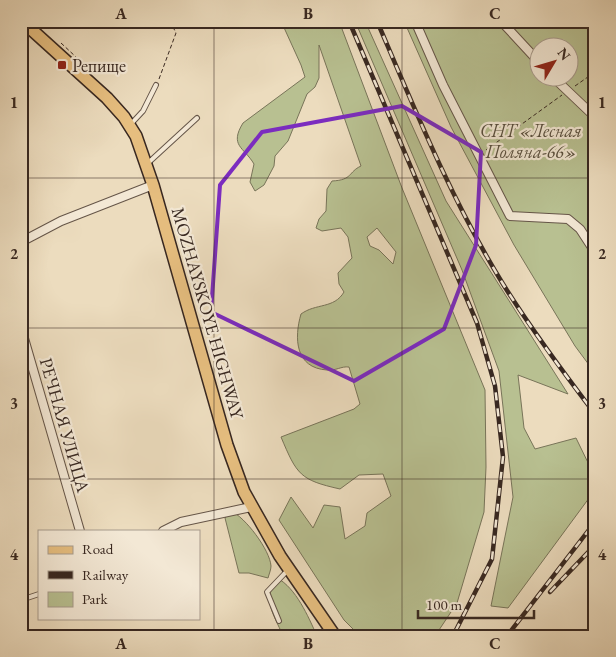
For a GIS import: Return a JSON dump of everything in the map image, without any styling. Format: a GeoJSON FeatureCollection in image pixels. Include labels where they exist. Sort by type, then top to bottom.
{"type":"FeatureCollection","features":[{"type":"Feature","properties":{"kind":"main road","name":"MOZHAYSKOYE HIGHWAY"},"geometry":{"type":"LineString","coordinates":[[22,21],[93,84],[130,125],[153,185],[227,445],[251,507],[288,569],[335,636]]}},
{"type":"Feature","properties":{"kind":"street"},"geometry":{"type":"LineString","coordinates":[[415,21],[443,84],[510,216],[568,219],[580,229],[595,252]]}},
{"type":"Feature","properties":{"kind":"street"},"geometry":{"type":"LineString","coordinates":[[501,21],[528,50]]}},
{"type":"Feature","properties":{"kind":"street"},"geometry":{"type":"LineString","coordinates":[[564,88],[595,118]]}},
{"type":"Feature","properties":{"kind":"street"},"geometry":{"type":"LineString","coordinates":[[21,242],[61,222],[153,185]]}},
{"type":"Feature","properties":{"kind":"street","name":"РЕЧНАЯ УЛИЦА"},"geometry":{"type":"LineString","coordinates":[[21,328],[80,530]]}},
{"type":"Feature","properties":{"kind":"street"},"geometry":{"type":"LineString","coordinates":[[165,530],[181,522],[251,507]]}},
{"type":"Feature","properties":{"kind":"lane"},"geometry":{"type":"LineString","coordinates":[[130,125],[143,111],[156,85]]}},
{"type":"Feature","properties":{"kind":"lane"},"geometry":{"type":"LineString","coordinates":[[146,164],[197,118]]}},
{"type":"Feature","properties":{"kind":"lane"},"geometry":{"type":"LineString","coordinates":[[279,621],[267,592],[288,569]]}},
{"type":"Feature","properties":{"kind":"lane"},"geometry":{"type":"LineString","coordinates":[[21,600],[38,594]]}},
{"type":"Feature","properties":{"kind":"path"},"geometry":{"type":"LineString","coordinates":[[156,85],[176,32],[170,21]]}},
{"type":"Feature","properties":{"kind":"path"},"geometry":{"type":"LineString","coordinates":[[479,155],[595,72]]}},
{"type":"Feature","properties":{"kind":"highlighted area"},"geometry":{"type":"Polygon","coordinates":[[[402,106],[481,152],[476,245],[444,329],[354,381],[211,312],[220,185],[262,132],[402,106]]]}},
{"type":"Feature","properties":{"kind":"green space"},"geometry":{"type":"Polygon","coordinates":[[[281,21],[339,21],[402,188],[485,390],[486,467],[484,512],[457,603],[435,636],[360,636],[344,620],[279,520],[291,497],[313,528],[324,505],[340,507],[345,539],[365,526],[367,513],[391,496],[383,474],[359,475],[340,489],[308,479],[296,468],[281,437],[354,409],[360,404],[349,367],[330,370],[316,368],[308,364],[303,358],[298,342],[301,314],[313,308],[330,304],[344,292],[339,284],[338,273],[352,258],[348,237],[341,228],[322,231],[316,228],[319,219],[326,211],[327,189],[332,181],[344,179],[361,166],[319,45],[319,78],[315,87],[307,94],[288,141],[275,156],[274,166],[264,185],[255,191],[250,182],[254,164],[240,146],[237,137],[243,123],[305,77],[281,21]],[[377,228],[367,237],[370,246],[379,250],[393,264],[396,252],[377,228]]]}},
{"type":"Feature","properties":{"kind":"green space"},"geometry":{"type":"Polygon","coordinates":[[[355,21],[365,21],[446,201],[568,394],[518,375],[524,428],[535,449],[576,438],[595,477],[595,490],[508,608],[491,606],[513,497],[499,371],[462,270],[355,21]]]}},
{"type":"Feature","properties":{"kind":"green space","name":"СНТ «Лесная Поляна-66»"},"geometry":{"type":"Polygon","coordinates":[[[404,21],[595,21],[595,373],[575,346],[514,245],[451,127],[404,21]]]}},
{"type":"Feature","properties":{"kind":"green space"},"geometry":{"type":"Polygon","coordinates":[[[231,511],[237,514],[250,527],[262,543],[270,559],[271,566],[268,578],[249,573],[239,573],[225,518],[231,511]]]}},
{"type":"Feature","properties":{"kind":"green space"},"geometry":{"type":"Polygon","coordinates":[[[277,578],[296,595],[317,636],[283,636],[273,613],[270,600],[270,593],[277,578]]]}},
{"type":"Feature","properties":{"kind":"railway"},"geometry":{"type":"LineString","coordinates":[[349,21],[477,323],[495,386],[503,457],[492,559],[453,636]]}},
{"type":"Feature","properties":{"kind":"railway"},"geometry":{"type":"LineString","coordinates":[[377,21],[435,155],[485,253],[525,317],[595,414]]}},
{"type":"Feature","properties":{"kind":"railway"},"geometry":{"type":"LineString","coordinates":[[507,636],[595,522]]}},
{"type":"Feature","properties":{"kind":"railway"},"geometry":{"type":"LineString","coordinates":[[550,592],[595,545]]}},
{"type":"Feature","properties":{"kind":"railway"},"geometry":{"type":"LineString","coordinates":[[575,636],[595,629]]}},
{"type":"Feature","properties":{"kind":"place","name":"Репище"},"geometry":{"type":"Point","coordinates":[62,65]}}]}
